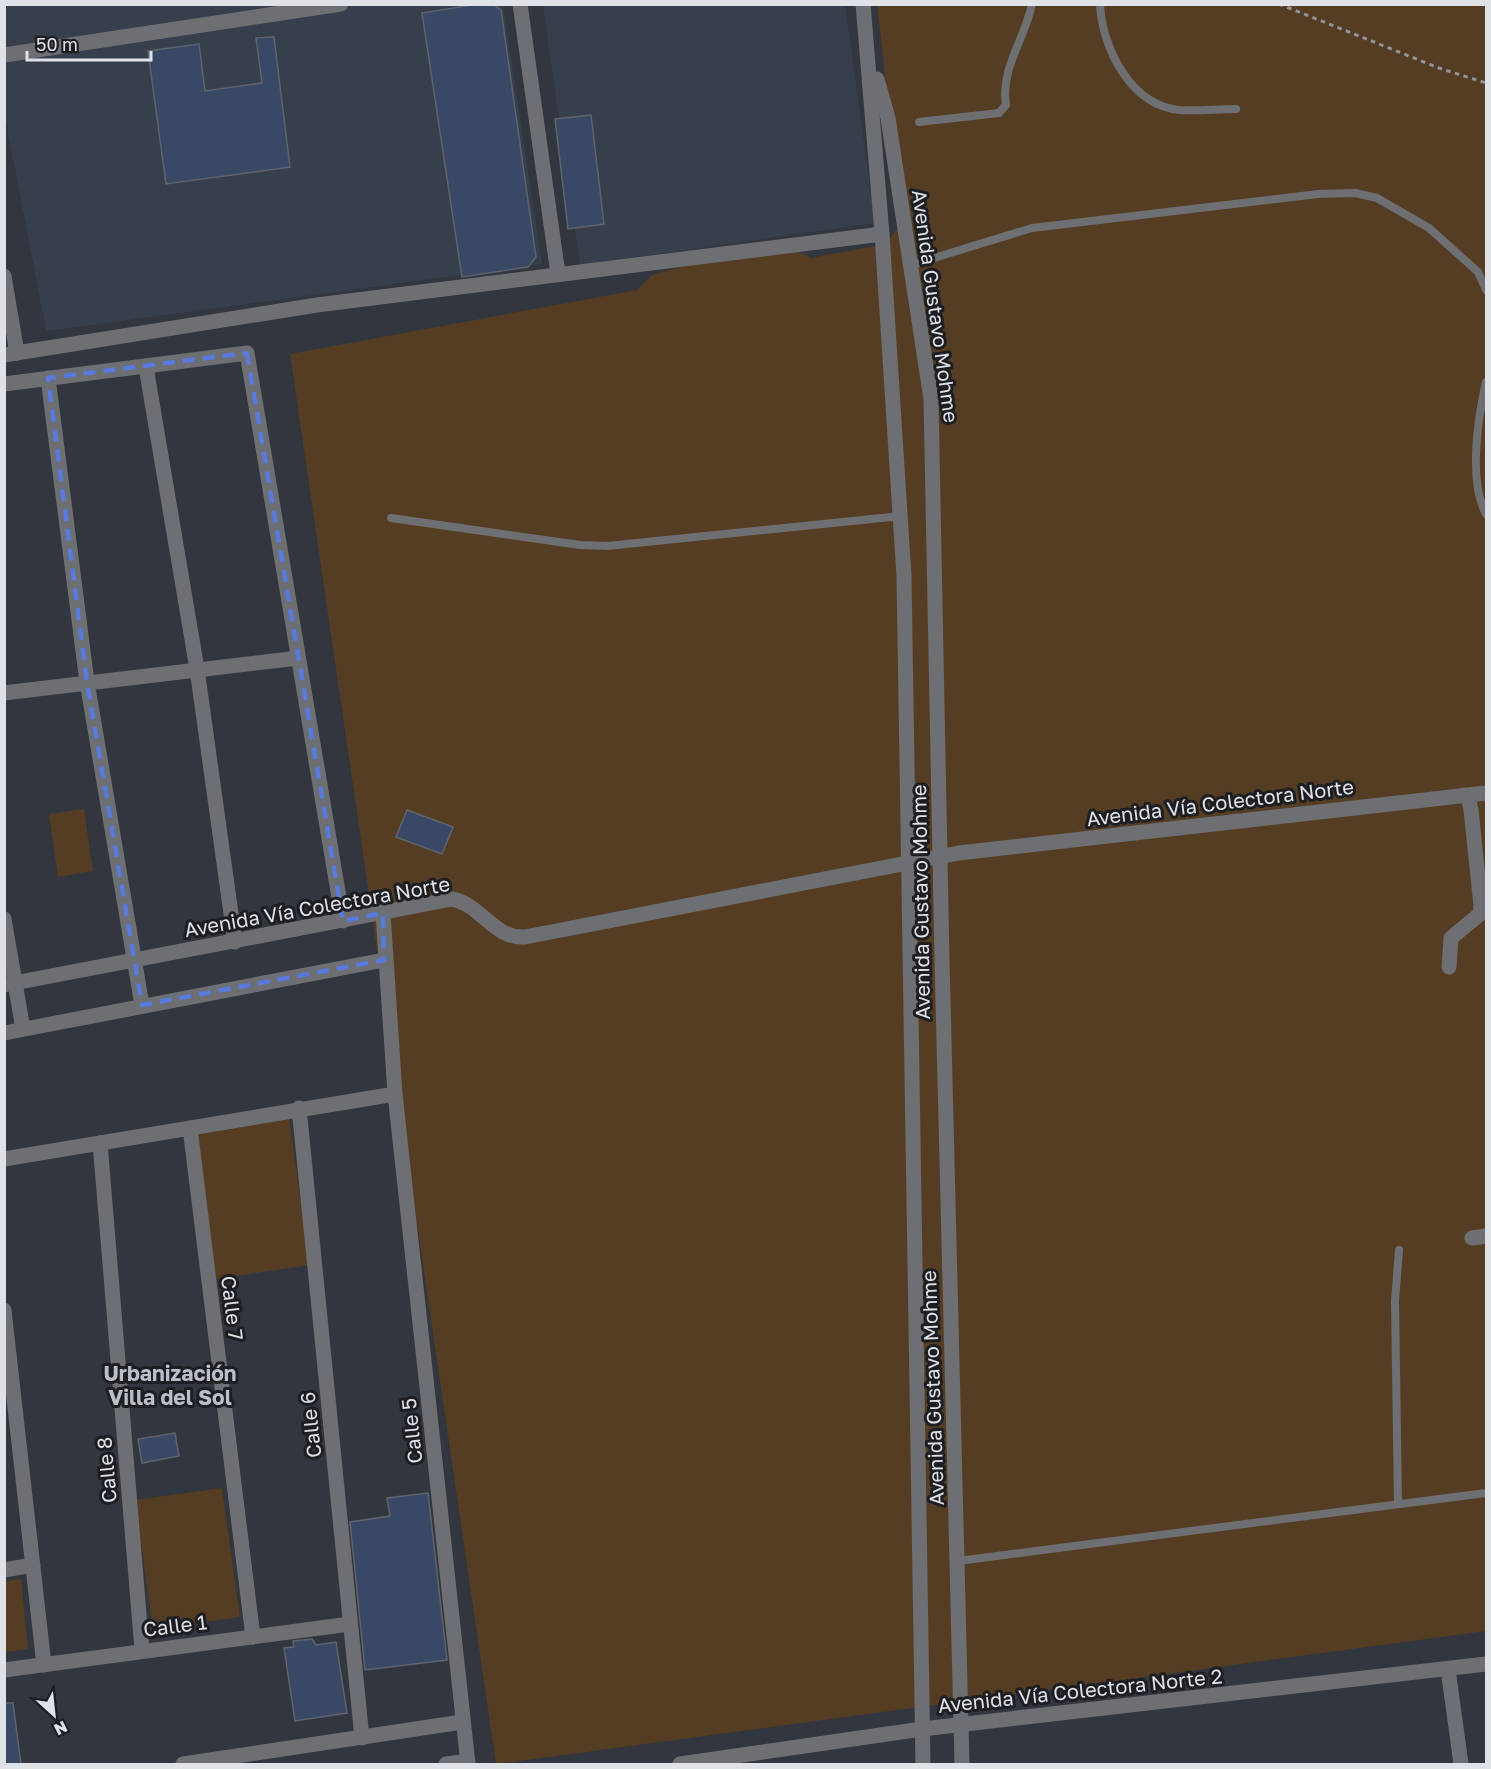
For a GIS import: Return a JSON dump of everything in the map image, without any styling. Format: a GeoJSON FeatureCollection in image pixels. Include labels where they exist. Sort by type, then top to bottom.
{"type":"FeatureCollection","features":[{"type":"Feature","properties":{"kind":"street"},"geometry":{"type":"LineString","coordinates":[[4,55],[341,4]]}},
{"type":"Feature","properties":{"kind":"street"},"geometry":{"type":"LineString","coordinates":[[520,4],[558,274]]}},
{"type":"Feature","properties":{"kind":"street","name":"Avenida Gustavo Mohme"},"geometry":{"type":"LineString","coordinates":[[863,4],[882,234],[904,576],[923,1764]]}},
{"type":"Feature","properties":{"kind":"street","name":"Avenida Gustavo Mohme"},"geometry":{"type":"LineString","coordinates":[[868,44],[888,118],[931,399],[939,856],[962,1764]]}},
{"type":"Feature","properties":{"kind":"street"},"geometry":{"type":"LineString","coordinates":[[4,276],[11,354],[317,305],[882,234]]}},
{"type":"Feature","properties":{"kind":"street"},"geometry":{"type":"LineString","coordinates":[[4,384],[247,354],[343,921]]}},
{"type":"Feature","properties":{"kind":"street"},"geometry":{"type":"LineString","coordinates":[[146,367],[197,669],[235,942]]}},
{"type":"Feature","properties":{"kind":"street"},"geometry":{"type":"LineString","coordinates":[[48,378],[87,682],[142,1005]]}},
{"type":"Feature","properties":{"kind":"street"},"geometry":{"type":"LineString","coordinates":[[4,693],[298,658]]}},
{"type":"Feature","properties":{"kind":"street","name":"Avenida Vía Colectora Norte"},"geometry":{"type":"LineString","coordinates":[[10,984],[135,962],[452,899],[468,904],[500,931],[516,937],[525,937],[959,853],[1486,793]]}},
{"type":"Feature","properties":{"kind":"street"},"geometry":{"type":"LineString","coordinates":[[1449,967],[1451,938],[1480,914],[1481,906],[1471,810],[1469,800],[1464,795]]}},
{"type":"Feature","properties":{"kind":"street","name":"Calle 5"},"geometry":{"type":"LineString","coordinates":[[383,913],[384,960],[394,1094],[468,1763]]}},
{"type":"Feature","properties":{"kind":"street"},"geometry":{"type":"LineString","coordinates":[[4,919],[10,984],[23,1029]]}},
{"type":"Feature","properties":{"kind":"street"},"geometry":{"type":"LineString","coordinates":[[4,1033],[384,960]]}},
{"type":"Feature","properties":{"kind":"street"},"geometry":{"type":"LineString","coordinates":[[4,1159],[299,1108],[394,1094]]}},
{"type":"Feature","properties":{"kind":"street","name":"Calle 6"},"geometry":{"type":"LineString","coordinates":[[299,1108],[362,1738]]}},
{"type":"Feature","properties":{"kind":"street","name":"Calle 7"},"geometry":{"type":"LineString","coordinates":[[190,1128],[253,1637]]}},
{"type":"Feature","properties":{"kind":"street","name":"Calle 8"},"geometry":{"type":"LineString","coordinates":[[100,1143],[142,1650]]}},
{"type":"Feature","properties":{"kind":"street"},"geometry":{"type":"LineString","coordinates":[[4,1310],[8,1380],[44,1665]]}},
{"type":"Feature","properties":{"kind":"street"},"geometry":{"type":"LineString","coordinates":[[4,1570],[33,1565]]}},
{"type":"Feature","properties":{"kind":"street","name":"Calle 1"},"geometry":{"type":"LineString","coordinates":[[4,1670],[350,1624]]}},
{"type":"Feature","properties":{"kind":"street","name":"Avenida Vía Colectora Norte 2"},"geometry":{"type":"LineString","coordinates":[[680,1764],[922,1729],[1486,1664]]}},
{"type":"Feature","properties":{"kind":"street"},"geometry":{"type":"LineString","coordinates":[[1448,1669],[1461,1764]]}},
{"type":"Feature","properties":{"kind":"street"},"geometry":{"type":"LineString","coordinates":[[183,1764],[462,1722]]}},
{"type":"Feature","properties":{"kind":"street"},"geometry":{"type":"LineString","coordinates":[[446,1764],[468,1763]]}},
{"type":"Feature","properties":{"kind":"lane"},"geometry":{"type":"LineString","coordinates":[[919,122],[999,113],[1006,105],[1004,89],[1016,46],[1028,23],[1032,4]]}},
{"type":"Feature","properties":{"kind":"lane"},"geometry":{"type":"LineString","coordinates":[[1100,4],[1100,17],[1118,67],[1141,94],[1153,102],[1178,110],[1236,109]]}},
{"type":"Feature","properties":{"kind":"lane"},"geometry":{"type":"LineString","coordinates":[[911,265],[1032,228],[1318,194],[1355,193],[1377,198],[1429,228],[1478,272],[1486,290]]}},
{"type":"Feature","properties":{"kind":"lane"},"geometry":{"type":"LineString","coordinates":[[1486,382],[1477,458],[1479,492],[1486,514]]}},
{"type":"Feature","properties":{"kind":"lane"},"geometry":{"type":"LineString","coordinates":[[391,518],[579,545],[607,546],[900,516]]}},
{"type":"Feature","properties":{"kind":"lane"},"geometry":{"type":"LineString","coordinates":[[1398,1504],[1395,1301],[1399,1250]]}},
{"type":"Feature","properties":{"kind":"lane"},"geometry":{"type":"LineString","coordinates":[[957,1561],[1486,1493]]}},
{"type":"Feature","properties":{"kind":"path"},"geometry":{"type":"LineString","coordinates":[[1280,4],[1439,68],[1486,83]]}},
{"type":"Feature","properties":{"kind":"highlighted area"},"geometry":{"type":"Polygon","coordinates":[[[247,353],[343,921],[383,913],[384,960],[142,1005],[87,682],[48,378],[247,353]]]}},
{"type":"Feature","properties":{"kind":"shaded area"},"geometry":{"type":"Polygon","coordinates":[[[4,5],[503,5],[542,264],[46,331],[5,116],[4,5]]]}},
{"type":"Feature","properties":{"kind":"shaded area"},"geometry":{"type":"Polygon","coordinates":[[[543,5],[845,5],[875,223],[580,265],[543,5]]]}},
{"type":"Feature","properties":{"kind":"shaded area"},"geometry":{"type":"Polygon","coordinates":[[[877,5],[1486,5],[1486,1631],[496,1764],[290,354],[637,290],[652,275],[700,261],[793,249],[811,258],[886,244],[902,221],[877,5]]]}},
{"type":"Feature","properties":{"kind":"shaded area"},"geometry":{"type":"Polygon","coordinates":[[[84,809],[93,871],[58,877],[49,814],[84,809]]]}},
{"type":"Feature","properties":{"kind":"shaded area"},"geometry":{"type":"Polygon","coordinates":[[[289,1119],[310,1265],[216,1279],[195,1133],[289,1119]]]}},
{"type":"Feature","properties":{"kind":"shaded area"},"geometry":{"type":"Polygon","coordinates":[[[222,1488],[240,1617],[153,1629],[135,1500],[222,1488]]]}},
{"type":"Feature","properties":{"kind":"shaded area"},"geometry":{"type":"Polygon","coordinates":[[[21,1579],[28,1649],[5,1652],[5,1581],[21,1579]]]}},
{"type":"Feature","properties":{"kind":"building"},"geometry":{"type":"Polygon","coordinates":[[[478,4],[493,4],[501,10],[536,257],[528,267],[462,277],[422,13],[478,4]]]}},
{"type":"Feature","properties":{"kind":"building"},"geometry":{"type":"Polygon","coordinates":[[[274,37],[290,167],[166,184],[148,51],[199,44],[205,91],[262,83],[256,38],[274,37]]]}},
{"type":"Feature","properties":{"kind":"building"},"geometry":{"type":"Polygon","coordinates":[[[591,115],[604,224],[568,229],[555,119],[591,115]]]}},
{"type":"Feature","properties":{"kind":"building"},"geometry":{"type":"Polygon","coordinates":[[[407,810],[453,827],[442,854],[396,837],[407,810]]]}},
{"type":"Feature","properties":{"kind":"building"},"geometry":{"type":"Polygon","coordinates":[[[175,1433],[179,1456],[142,1463],[138,1439],[175,1433]]]}},
{"type":"Feature","properties":{"kind":"building"},"geometry":{"type":"Polygon","coordinates":[[[428,1493],[447,1660],[365,1670],[350,1522],[390,1516],[387,1498],[428,1493]]]}},
{"type":"Feature","properties":{"kind":"building"},"geometry":{"type":"Polygon","coordinates":[[[312,1639],[316,1645],[336,1642],[347,1713],[295,1721],[284,1648],[294,1647],[293,1641],[312,1639]]]}},
{"type":"Feature","properties":{"kind":"building"},"geometry":{"type":"Polygon","coordinates":[[[4,1703],[13,1703],[21,1764],[4,1764],[4,1703]]]}},
{"type":"Feature","properties":{"kind":"district","name":"Urbanización Villa del Sol"},"geometry":{"type":"Point","coordinates":[170,1385]}}]}
